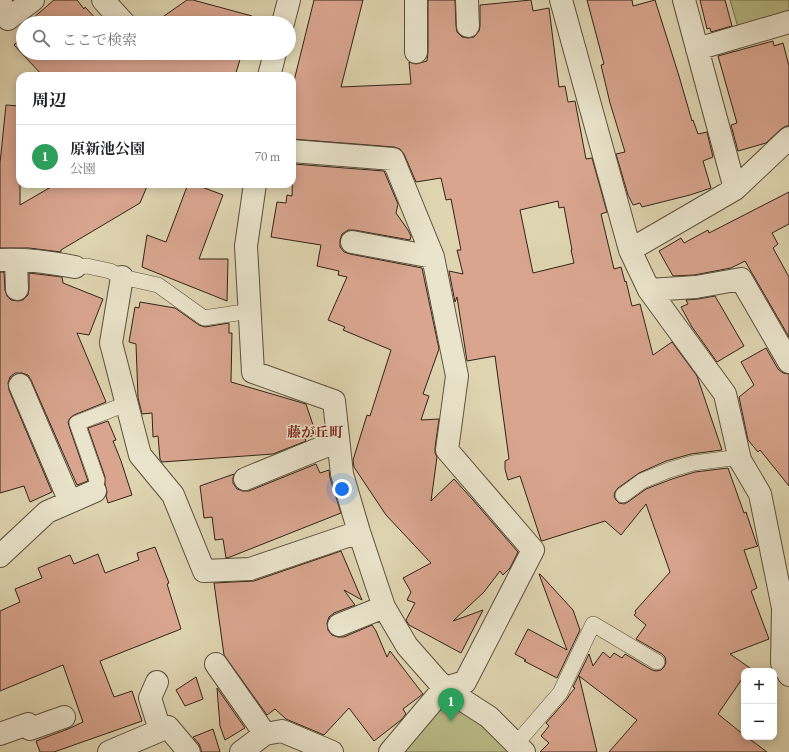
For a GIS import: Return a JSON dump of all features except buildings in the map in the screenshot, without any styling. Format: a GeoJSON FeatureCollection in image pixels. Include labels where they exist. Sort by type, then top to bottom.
{"type":"FeatureCollection","features":[{"type":"Feature","properties":{"kind":"street"},"geometry":{"type":"LineString","coordinates":[[0,1],[8,19],[33,0]]}},
{"type":"Feature","properties":{"kind":"street"},"geometry":{"type":"LineString","coordinates":[[103,0],[118,16]]}},
{"type":"Feature","properties":{"kind":"street"},"geometry":{"type":"LineString","coordinates":[[285,16],[290,0]]}},
{"type":"Feature","properties":{"kind":"street"},"geometry":{"type":"LineString","coordinates":[[416,0],[416,52]]}},
{"type":"Feature","properties":{"kind":"street"},"geometry":{"type":"LineString","coordinates":[[467,0],[468,26]]}},
{"type":"Feature","properties":{"kind":"street"},"geometry":{"type":"LineString","coordinates":[[561,0],[630,250],[649,290],[725,394],[740,460],[760,494],[786,610],[782,663],[789,676]]}},
{"type":"Feature","properties":{"kind":"street"},"geometry":{"type":"LineString","coordinates":[[684,0],[735,189]]}},
{"type":"Feature","properties":{"kind":"street"},"geometry":{"type":"LineString","coordinates":[[698,49],[789,22]]}},
{"type":"Feature","properties":{"kind":"street"},"geometry":{"type":"LineString","coordinates":[[270,72],[272,60]]}},
{"type":"Feature","properties":{"kind":"street"},"geometry":{"type":"LineString","coordinates":[[630,250],[735,189],[789,138]]}},
{"type":"Feature","properties":{"kind":"street"},"geometry":{"type":"LineString","coordinates":[[296,151],[393,159],[433,257],[457,376],[447,450],[533,550],[466,682],[444,688],[390,752]]}},
{"type":"Feature","properties":{"kind":"street"},"geometry":{"type":"LineString","coordinates":[[253,188],[246,246],[253,372],[334,401],[342,474],[359,532],[384,607],[407,646],[444,688],[489,717],[520,748]]}},
{"type":"Feature","properties":{"kind":"street"},"geometry":{"type":"LineString","coordinates":[[352,242],[433,257]]}},
{"type":"Feature","properties":{"kind":"street"},"geometry":{"type":"LineString","coordinates":[[18,289],[8,260],[44,262],[75,267]]}},
{"type":"Feature","properties":{"kind":"street"},"geometry":{"type":"LineString","coordinates":[[122,277],[111,343],[140,455],[173,495],[204,571],[250,569],[359,532]]}},
{"type":"Feature","properties":{"kind":"street"},"geometry":{"type":"LineString","coordinates":[[649,290],[696,287],[741,279],[789,362]]}},
{"type":"Feature","properties":{"kind":"street"},"geometry":{"type":"LineString","coordinates":[[20,385],[70,502]]}},
{"type":"Feature","properties":{"kind":"street"},"geometry":{"type":"LineString","coordinates":[[245,479],[338,441]]}},
{"type":"Feature","properties":{"kind":"street"},"geometry":{"type":"LineString","coordinates":[[0,556],[2,556],[47,512],[95,490]]}},
{"type":"Feature","properties":{"kind":"street"},"geometry":{"type":"LineString","coordinates":[[339,625],[384,607]]}},
{"type":"Feature","properties":{"kind":"street"},"geometry":{"type":"LineString","coordinates":[[216,664],[265,734]]}},
{"type":"Feature","properties":{"kind":"street"},"geometry":{"type":"LineString","coordinates":[[157,682],[150,698],[160,730]]}},
{"type":"Feature","properties":{"kind":"street"},"geometry":{"type":"LineString","coordinates":[[0,734],[28,724],[30,729],[64,717]]}},
{"type":"Feature","properties":{"kind":"street"},"geometry":{"type":"LineString","coordinates":[[109,752],[168,727],[189,752]]}},
{"type":"Feature","properties":{"kind":"street"},"geometry":{"type":"LineString","coordinates":[[241,752],[265,734],[282,732],[332,752]]}},
{"type":"Feature","properties":{"kind":"lane"},"geometry":{"type":"LineString","coordinates":[[75,267],[87,266],[110,271],[122,277],[158,285],[204,318],[237,312]]}},
{"type":"Feature","properties":{"kind":"lane"},"geometry":{"type":"LineString","coordinates":[[95,490],[97,480],[77,423],[126,404]]}},
{"type":"Feature","properties":{"kind":"lane"},"geometry":{"type":"LineString","coordinates":[[623,495],[642,481],[669,470],[693,463],[740,457]]}},
{"type":"Feature","properties":{"kind":"lane"},"geometry":{"type":"LineString","coordinates":[[520,748],[560,693],[593,624],[657,662]]}},
{"type":"Feature","properties":{"kind":"green space"},"geometry":{"type":"Polygon","coordinates":[[[730,0],[789,0],[789,11],[738,27],[730,0]]]}},
{"type":"Feature","properties":{"kind":"green space"},"geometry":{"type":"Polygon","coordinates":[[[449,701],[497,738],[510,752],[403,751],[439,703],[449,701]]]}},
{"type":"Feature","properties":{"kind":"place","name":"原新池公園"},"geometry":{"type":"Point","coordinates":[451,721]}},
{"type":"Feature","properties":{"kind":"district","name":"藤が丘町"},"geometry":{"type":"Point","coordinates":[315,432]}}]}
